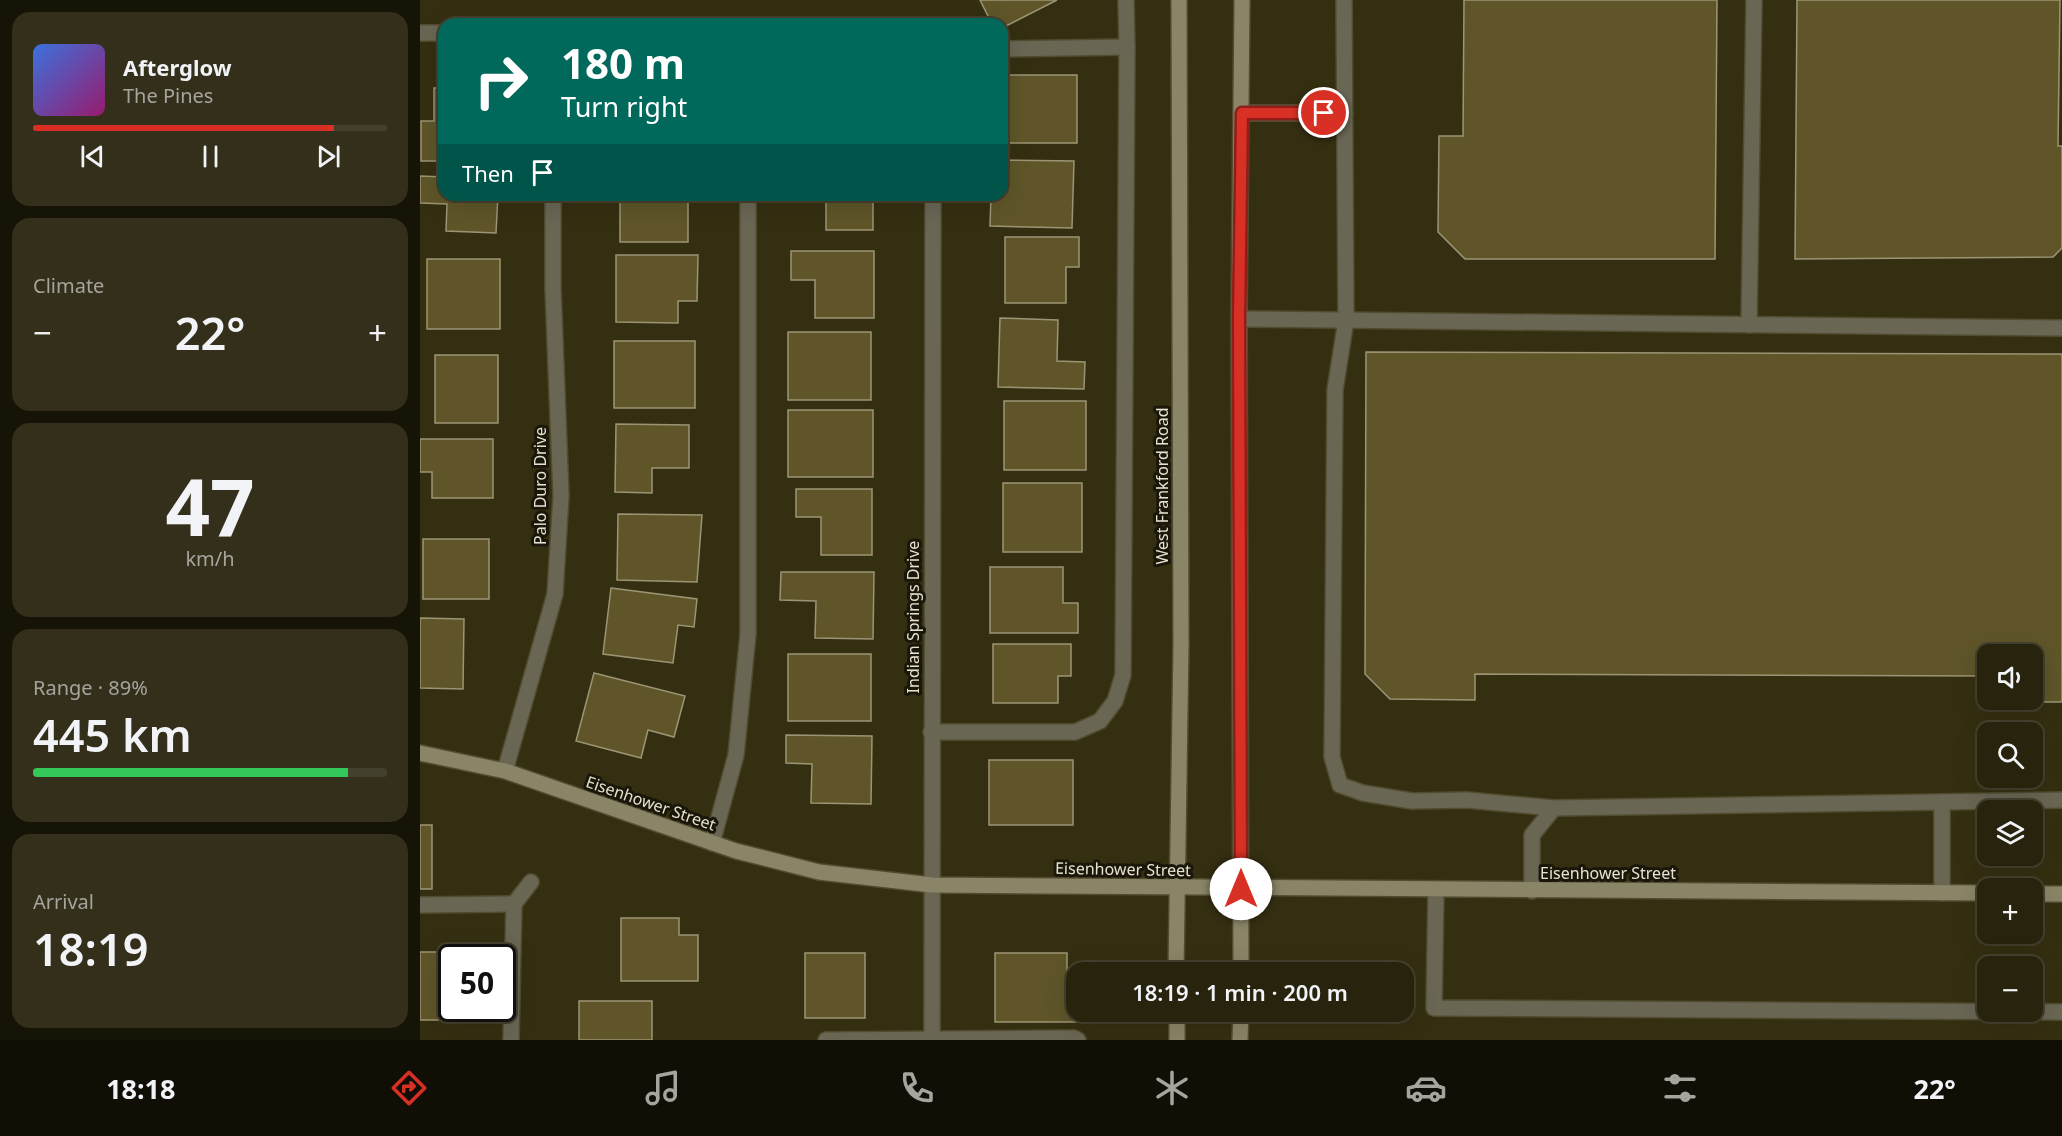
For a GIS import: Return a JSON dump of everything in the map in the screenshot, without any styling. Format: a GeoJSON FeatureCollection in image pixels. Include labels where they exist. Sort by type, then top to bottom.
{"type":"FeatureCollection","features":[{"type":"Feature","properties":{"kind":"main road","name":"West Frankford Road"},"geometry":{"type":"LineString","coordinates":[[1176,962],[1181,645],[1179,0]]}},
{"type":"Feature","properties":{"kind":"main road"},"geometry":{"type":"LineString","coordinates":[[1241,962],[1239,319],[1242,0]]}},
{"type":"Feature","properties":{"kind":"main road","name":"Eisenhower Street"},"geometry":{"type":"LineString","coordinates":[[420,753],[505,771],[712,843],[819,872],[932,885],[1977,893]]}},
{"type":"Feature","properties":{"kind":"main road"},"geometry":{"type":"LineString","coordinates":[[2043,894],[2062,894]]}},
{"type":"Feature","properties":{"kind":"main road"},"geometry":{"type":"LineString","coordinates":[[1177,1022],[1177,1040]]}},
{"type":"Feature","properties":{"kind":"main road"},"geometry":{"type":"LineString","coordinates":[[1240,1022],[1240,1040]]}},
{"type":"Feature","properties":{"kind":"street"},"geometry":{"type":"LineString","coordinates":[[931,732],[1075,732],[1100,720],[1115,701],[1123,675],[1126,0]]}},
{"type":"Feature","properties":{"kind":"street"},"geometry":{"type":"LineString","coordinates":[[1344,0],[1346,320],[1335,390],[1332,757],[1340,785],[1363,793],[1412,801],[1467,800],[1554,808],[2062,800]]}},
{"type":"Feature","properties":{"kind":"street"},"geometry":{"type":"LineString","coordinates":[[1749,325],[1754,0]]}},
{"type":"Feature","properties":{"kind":"street"},"geometry":{"type":"LineString","coordinates":[[420,33],[438,33]]}},
{"type":"Feature","properties":{"kind":"street"},"geometry":{"type":"LineString","coordinates":[[1008,49],[1127,47]]}},
{"type":"Feature","properties":{"kind":"street"},"geometry":{"type":"LineString","coordinates":[[1242,113],[1345,113]]}},
{"type":"Feature","properties":{"kind":"street","name":"Palo Duro Drive"},"geometry":{"type":"LineString","coordinates":[[505,771],[555,594],[561,496],[553,289],[553,201]]}},
{"type":"Feature","properties":{"kind":"street"},"geometry":{"type":"LineString","coordinates":[[712,843],[736,754],[748,634],[748,201]]}},
{"type":"Feature","properties":{"kind":"street","name":"Indian Springs Drive"},"geometry":{"type":"LineString","coordinates":[[932,1039],[933,201]]}},
{"type":"Feature","properties":{"kind":"street"},"geometry":{"type":"LineString","coordinates":[[1239,319],[2062,328]]}},
{"type":"Feature","properties":{"kind":"street"},"geometry":{"type":"LineString","coordinates":[[1942,802],[1942,893]]}},
{"type":"Feature","properties":{"kind":"street"},"geometry":{"type":"LineString","coordinates":[[1532,891],[1532,835],[1554,808]]}},
{"type":"Feature","properties":{"kind":"street"},"geometry":{"type":"LineString","coordinates":[[511,1040],[514,904],[531,882]]}},
{"type":"Feature","properties":{"kind":"street"},"geometry":{"type":"LineString","coordinates":[[1436,890],[1434,1008],[2062,1012]]}},
{"type":"Feature","properties":{"kind":"street"},"geometry":{"type":"LineString","coordinates":[[420,905],[514,904]]}},
{"type":"Feature","properties":{"kind":"street"},"geometry":{"type":"LineString","coordinates":[[826,1040],[1077,1040]]}},
{"type":"Feature","properties":{"kind":"building"},"geometry":{"type":"Polygon","coordinates":[[[980,0],[1057,0],[1008,25],[1008,18],[989,18],[980,0]]]}},
{"type":"Feature","properties":{"kind":"building"},"geometry":{"type":"Polygon","coordinates":[[[1464,0],[1717,0],[1715,259],[1465,259],[1438,232],[1439,136],[1463,136],[1464,0]]]}},
{"type":"Feature","properties":{"kind":"building"},"geometry":{"type":"Polygon","coordinates":[[[1797,0],[2060,0],[2058,146],[2062,146],[2062,248],[2053,257],[1795,259],[1797,0]]]}},
{"type":"Feature","properties":{"kind":"building"},"geometry":{"type":"Polygon","coordinates":[[[1008,75],[1077,75],[1077,143],[1008,143],[1008,75]]]}},
{"type":"Feature","properties":{"kind":"building"},"geometry":{"type":"Polygon","coordinates":[[[434,88],[438,88],[438,161],[421,161],[421,121],[434,121],[434,88]]]}},
{"type":"Feature","properties":{"kind":"building"},"geometry":{"type":"Polygon","coordinates":[[[1008,160],[1074,161],[1072,228],[990,226],[991,201],[1008,201],[1008,160]]]}},
{"type":"Feature","properties":{"kind":"building"},"geometry":{"type":"Polygon","coordinates":[[[420,176],[438,177],[438,201],[498,201],[496,233],[446,231],[447,204],[420,203],[420,176]]]}},
{"type":"Feature","properties":{"kind":"building"},"geometry":{"type":"Polygon","coordinates":[[[620,201],[688,201],[688,242],[620,242],[620,201]]]}},
{"type":"Feature","properties":{"kind":"building"},"geometry":{"type":"Polygon","coordinates":[[[826,201],[873,201],[873,230],[826,230],[826,201]]]}},
{"type":"Feature","properties":{"kind":"building"},"geometry":{"type":"Polygon","coordinates":[[[1005,237],[1079,237],[1079,267],[1066,267],[1066,303],[1005,303],[1005,237]]]}},
{"type":"Feature","properties":{"kind":"building"},"geometry":{"type":"Polygon","coordinates":[[[791,251],[874,251],[874,318],[815,318],[815,280],[791,280],[791,251]]]}},
{"type":"Feature","properties":{"kind":"building"},"geometry":{"type":"Polygon","coordinates":[[[616,255],[698,255],[697,301],[678,301],[678,323],[616,322],[616,255]]]}},
{"type":"Feature","properties":{"kind":"building"},"geometry":{"type":"Polygon","coordinates":[[[427,259],[500,259],[500,329],[427,329],[427,259]]]}},
{"type":"Feature","properties":{"kind":"building"},"geometry":{"type":"Polygon","coordinates":[[[1000,318],[1058,320],[1057,361],[1085,362],[1084,389],[998,387],[1000,318]]]}},
{"type":"Feature","properties":{"kind":"building"},"geometry":{"type":"Polygon","coordinates":[[[788,332],[871,332],[871,400],[788,400],[788,332]]]}},
{"type":"Feature","properties":{"kind":"building"},"geometry":{"type":"Polygon","coordinates":[[[614,341],[695,341],[695,408],[614,408],[614,341]]]}},
{"type":"Feature","properties":{"kind":"building"},"geometry":{"type":"Polygon","coordinates":[[[1366,352],[2062,354],[2062,702],[2043,702],[2043,644],[1977,644],[1977,676],[1475,674],[1475,700],[1390,699],[1365,674],[1366,352]]]}},
{"type":"Feature","properties":{"kind":"building"},"geometry":{"type":"Polygon","coordinates":[[[435,355],[498,355],[498,423],[435,423],[435,355]]]}},
{"type":"Feature","properties":{"kind":"building"},"geometry":{"type":"Polygon","coordinates":[[[1004,401],[1086,401],[1086,470],[1004,470],[1004,401]]]}},
{"type":"Feature","properties":{"kind":"building"},"geometry":{"type":"Polygon","coordinates":[[[788,410],[873,410],[873,477],[788,477],[788,410]]]}},
{"type":"Feature","properties":{"kind":"building"},"geometry":{"type":"Polygon","coordinates":[[[616,424],[689,425],[689,468],[652,468],[652,493],[615,492],[616,424]]]}},
{"type":"Feature","properties":{"kind":"building"},"geometry":{"type":"Polygon","coordinates":[[[420,439],[493,439],[493,498],[432,498],[432,472],[420,472],[420,439]]]}},
{"type":"Feature","properties":{"kind":"building"},"geometry":{"type":"Polygon","coordinates":[[[1003,483],[1082,483],[1082,552],[1003,552],[1003,483]]]}},
{"type":"Feature","properties":{"kind":"building"},"geometry":{"type":"Polygon","coordinates":[[[796,489],[872,489],[872,555],[821,555],[821,517],[796,517],[796,489]]]}},
{"type":"Feature","properties":{"kind":"building"},"geometry":{"type":"Polygon","coordinates":[[[618,514],[702,515],[697,582],[617,580],[618,514]]]}},
{"type":"Feature","properties":{"kind":"building"},"geometry":{"type":"Polygon","coordinates":[[[423,539],[489,539],[489,599],[423,599],[423,539]]]}},
{"type":"Feature","properties":{"kind":"building"},"geometry":{"type":"Polygon","coordinates":[[[990,567],[1063,567],[1063,603],[1078,603],[1078,633],[990,633],[990,567]]]}},
{"type":"Feature","properties":{"kind":"building"},"geometry":{"type":"Polygon","coordinates":[[[781,572],[874,572],[873,639],[815,638],[816,601],[780,600],[781,572]]]}},
{"type":"Feature","properties":{"kind":"building"},"geometry":{"type":"Polygon","coordinates":[[[611,588],[697,599],[694,627],[678,625],[673,663],[603,654],[611,588]]]}},
{"type":"Feature","properties":{"kind":"building"},"geometry":{"type":"Polygon","coordinates":[[[420,618],[464,619],[463,689],[420,688],[420,618]]]}},
{"type":"Feature","properties":{"kind":"building"},"geometry":{"type":"Polygon","coordinates":[[[993,644],[1071,644],[1071,676],[1058,676],[1058,703],[993,703],[993,644]]]}},
{"type":"Feature","properties":{"kind":"building"},"geometry":{"type":"Polygon","coordinates":[[[788,654],[871,654],[871,721],[788,721],[788,654]]]}},
{"type":"Feature","properties":{"kind":"building"},"geometry":{"type":"Polygon","coordinates":[[[594,673],[685,696],[674,737],[648,730],[641,758],[576,741],[594,673]]]}},
{"type":"Feature","properties":{"kind":"building"},"geometry":{"type":"Polygon","coordinates":[[[786,735],[872,736],[871,804],[811,803],[812,764],[786,763],[786,735]]]}},
{"type":"Feature","properties":{"kind":"building"},"geometry":{"type":"Polygon","coordinates":[[[989,760],[1073,760],[1073,825],[989,825],[989,760]]]}},
{"type":"Feature","properties":{"kind":"building"},"geometry":{"type":"Polygon","coordinates":[[[420,825],[432,825],[432,889],[420,889],[420,825]]]}},
{"type":"Feature","properties":{"kind":"building"},"geometry":{"type":"Polygon","coordinates":[[[621,918],[679,918],[679,935],[698,935],[698,981],[621,981],[621,918]]]}},
{"type":"Feature","properties":{"kind":"building"},"geometry":{"type":"Polygon","coordinates":[[[420,952],[438,952],[438,1020],[420,1020],[420,952]]]}},
{"type":"Feature","properties":{"kind":"building"},"geometry":{"type":"Polygon","coordinates":[[[805,953],[865,953],[865,1018],[805,1018],[805,953]]]}},
{"type":"Feature","properties":{"kind":"building"},"geometry":{"type":"Polygon","coordinates":[[[995,953],[1067,953],[1066,1022],[995,1022],[995,953]]]}},
{"type":"Feature","properties":{"kind":"building"},"geometry":{"type":"Polygon","coordinates":[[[579,1001],[652,1001],[652,1040],[579,1040],[579,1001]]]}},
{"type":"Feature","properties":{"kind":"route"},"geometry":{"type":"LineString","coordinates":[[1241,889],[1239,319],[1242,113],[1324,113]]}}]}
